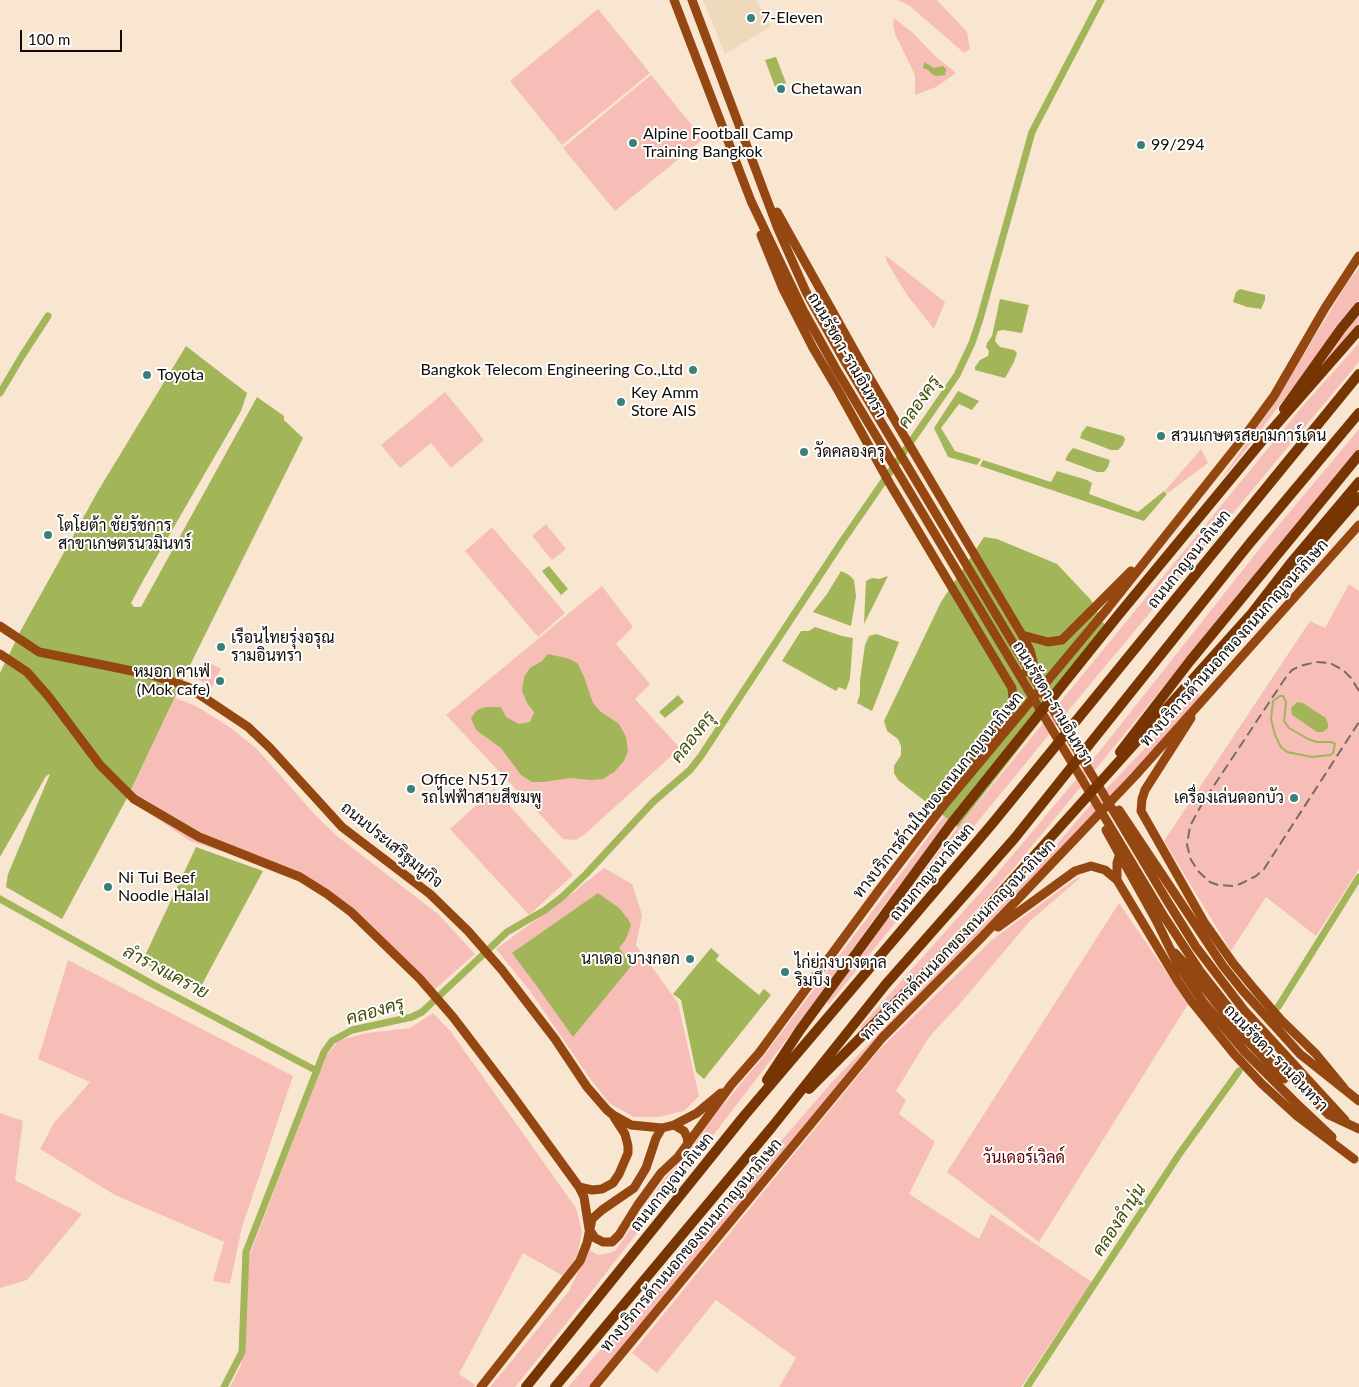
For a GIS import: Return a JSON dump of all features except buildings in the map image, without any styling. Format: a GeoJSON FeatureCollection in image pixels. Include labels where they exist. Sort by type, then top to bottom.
{"type":"FeatureCollection","features":[{"type":"Feature","properties":{"kind":"highway"},"geometry":{"type":"LineString","coordinates":[[1262,441],[1297,389],[1359,307]]}},
{"type":"Feature","properties":{"kind":"highway"},"geometry":{"type":"LineString","coordinates":[[744,1116],[800,1030],[951,824],[1120,613],[1262,441],[1359,330]]}},
{"type":"Feature","properties":{"kind":"highway","name":"ถนนกาญจนาภิเษก"},"geometry":{"type":"LineString","coordinates":[[526,1387],[744,1116],[992,824],[1359,374]]}},
{"type":"Feature","properties":{"kind":"highway"},"geometry":{"type":"LineString","coordinates":[[555,1387],[772,1127],[886,984],[1014,839],[1250,543],[1359,413]]}},
{"type":"Feature","properties":{"kind":"highway"},"geometry":{"type":"LineString","coordinates":[[1080,805],[1190,661],[1359,455]]}},
{"type":"Feature","properties":{"kind":"highway"},"geometry":{"type":"LineString","coordinates":[[1252,613],[1290,564],[1359,482]]}},
{"type":"Feature","properties":{"kind":"highway"},"geometry":{"type":"LineString","coordinates":[[772,1127],[963,935],[1252,613],[1296,570],[1359,497]]}},
{"type":"Feature","properties":{"kind":"main road","name":"ถนนรัชดา-รามอินทรา"},"geometry":{"type":"LineString","coordinates":[[674,0],[750,201],[803,310],[1173,932],[1224,1003],[1266,1051],[1329,1115],[1359,1129]]}},
{"type":"Feature","properties":{"kind":"main road","name":"ถนนรัชดา-รามอินทรา"},"geometry":{"type":"LineString","coordinates":[[692,0],[778,229],[806,292],[865,396],[1166,899],[1220,980],[1257,1025],[1359,1134]]}},
{"type":"Feature","properties":{"kind":"main road"},"geometry":{"type":"LineString","coordinates":[[764,190],[851,346],[1022,635],[1032,657],[1032,666],[1029,670],[1019,674],[1010,673],[999,666]]}},
{"type":"Feature","properties":{"kind":"main road"},"geometry":{"type":"LineString","coordinates":[[750,201],[765,247],[796,318],[840,392],[890,484],[1012,688],[1012,706],[1007,716],[955,787],[944,806]]}},
{"type":"Feature","properties":{"kind":"main road","name":"ทางบริการด้านในของถนนกาญจนาภิเษก"},"geometry":{"type":"LineString","coordinates":[[589,1229],[598,1240],[608,1243],[615,1240],[661,1174],[678,1157],[731,1085],[759,1053],[931,822],[1108,608],[1223,465],[1274,396],[1325,308],[1359,256]]}},
{"type":"Feature","properties":{"kind":"main road"},"geometry":{"type":"LineString","coordinates":[[927,546],[926,527],[932,519],[940,516],[953,519]]}},
{"type":"Feature","properties":{"kind":"main road","name":"ทางบริการด้านนอกของถนนกาญจนาภิเษก"},"geometry":{"type":"LineString","coordinates":[[594,1387],[882,1038],[980,940],[1135,776],[1359,525]]}},
{"type":"Feature","properties":{"kind":"main road"},"geometry":{"type":"LineString","coordinates":[[1022,635],[1048,642],[1058,642],[1069,634],[1154,549]]}},
{"type":"Feature","properties":{"kind":"main road","name":"ถนนประเสริฐมนูกิจ"},"geometry":{"type":"LineString","coordinates":[[0,626],[39,652],[152,675],[188,687],[248,727],[270,748],[342,827],[430,894],[468,931],[502,970],[555,1039],[587,1087],[612,1115],[631,1125],[662,1128]]}},
{"type":"Feature","properties":{"kind":"main road"},"geometry":{"type":"LineString","coordinates":[[1069,634],[1074,634],[1076,637],[1076,647]]}},
{"type":"Feature","properties":{"kind":"main road"},"geometry":{"type":"LineString","coordinates":[[0,654],[27,672],[49,697],[100,765],[134,799],[199,837],[280,869],[327,894],[351,912],[420,979],[453,1017],[579,1187],[584,1197],[589,1229]]}},
{"type":"Feature","properties":{"kind":"main road"},"geometry":{"type":"LineString","coordinates":[[1201,700],[1182,734],[1145,790],[1141,811],[1204,922],[1233,962],[1256,992],[1316,1054],[1344,1088]]}},
{"type":"Feature","properties":{"kind":"main road"},"geometry":{"type":"LineString","coordinates":[[1007,716],[1007,722],[1010,723],[1022,713]]}},
{"type":"Feature","properties":{"kind":"main road","name":"ถนนรัชดา-รามอินทรา"},"geometry":{"type":"LineString","coordinates":[[1077,750],[1128,822],[1223,966],[1243,991],[1300,1054],[1359,1101]]}},
{"type":"Feature","properties":{"kind":"main road","name":"ถนนรัชดา-รามอินทรา"},"geometry":{"type":"LineString","coordinates":[[1082,780],[1109,836],[1156,920],[1178,965],[1203,1002],[1245,1052],[1356,1160]]}},
{"type":"Feature","properties":{"kind":"main road"},"geometry":{"type":"LineString","coordinates":[[1117,880],[1117,864],[1121,850],[1131,841],[1146,838],[1158,843]]}},
{"type":"Feature","properties":{"kind":"main road"},"geometry":{"type":"LineString","coordinates":[[980,940],[1083,867],[1098,867],[1110,874],[1117,880],[1187,995],[1234,1054],[1283,1103],[1356,1160]]}},
{"type":"Feature","properties":{"kind":"main road"},"geometry":{"type":"LineString","coordinates":[[1137,914],[1151,932],[1184,962],[1228,1019],[1257,1052],[1302,1095],[1329,1115]]}},
{"type":"Feature","properties":{"kind":"main road","name":"ทางบริการด้านในของถนนกาญจนาภิเษก"},"geometry":{"type":"LineString","coordinates":[[662,1128],[674,1125],[697,1113],[731,1085]]}},
{"type":"Feature","properties":{"kind":"main road"},"geometry":{"type":"LineString","coordinates":[[579,1187],[592,1190],[608,1187],[613,1183],[624,1164],[628,1152],[627,1138],[612,1115]]}},
{"type":"Feature","properties":{"kind":"main road"},"geometry":{"type":"LineString","coordinates":[[674,1125],[684,1131],[688,1144]]}},
{"type":"Feature","properties":{"kind":"main road"},"geometry":{"type":"LineString","coordinates":[[481,1387],[580,1261],[592,1218],[634,1188],[646,1168],[656,1138],[662,1128]]}},
{"type":"Feature","properties":{"kind":"shaded area"},"geometry":{"type":"Polygon","coordinates":[[[703,0],[756,0],[771,26],[725,54],[703,0]]]}},
{"type":"Feature","properties":{"kind":"green space"},"geometry":{"type":"Polygon","coordinates":[[[898,0],[937,0],[967,32],[970,49],[964,53],[910,6],[898,0]]]}},
{"type":"Feature","properties":{"kind":"green space"},"geometry":{"type":"Polygon","coordinates":[[[598,9],[650,73],[562,145],[510,81],[598,9]]]}},
{"type":"Feature","properties":{"kind":"green space"},"geometry":{"type":"Polygon","coordinates":[[[894,18],[956,73],[936,87],[915,95],[915,75],[895,34],[894,18]]]}},
{"type":"Feature","properties":{"kind":"green space","name":"Alpine Football Camp Training Bangkok"},"geometry":{"type":"Polygon","coordinates":[[[651,75],[703,139],[615,211],[563,148],[651,75]]]}},
{"type":"Feature","properties":{"kind":"green space"},"geometry":{"type":"Polygon","coordinates":[[[885,255],[945,302],[934,329],[907,295],[887,262],[885,255]]]}},
{"type":"Feature","properties":{"kind":"green space"},"geometry":{"type":"Polygon","coordinates":[[[1359,268],[1359,300],[1241,456],[1219,482],[1267,414],[1348,282],[1359,268]]]}},
{"type":"Feature","properties":{"kind":"green space"},"geometry":{"type":"Polygon","coordinates":[[[1359,315],[1359,326],[1317,374],[1313,371],[1345,330],[1359,315]]]}},
{"type":"Feature","properties":{"kind":"green space"},"geometry":{"type":"Polygon","coordinates":[[[1359,343],[1359,362],[1082,694],[829,1004],[827,1002],[958,827],[1301,408],[1359,343]]]}},
{"type":"Feature","properties":{"kind":"green space"},"geometry":{"type":"Polygon","coordinates":[[[445,392],[484,440],[451,468],[431,443],[400,468],[381,445],[445,392]]]}},
{"type":"Feature","properties":{"kind":"green space"},"geometry":{"type":"Polygon","coordinates":[[[1359,429],[1359,450],[1018,863],[864,1031],[860,1027],[995,876],[1099,752],[1272,533],[1359,429]]]}},
{"type":"Feature","properties":{"kind":"green space"},"geometry":{"type":"Polygon","coordinates":[[[1201,449],[1208,463],[1168,493],[1165,491],[1201,449]]]}},
{"type":"Feature","properties":{"kind":"green space"},"geometry":{"type":"Polygon","coordinates":[[[546,524],[566,549],[552,560],[532,536],[546,524]]]}},
{"type":"Feature","properties":{"kind":"green space"},"geometry":{"type":"Polygon","coordinates":[[[492,527],[565,613],[538,637],[465,551],[492,527]]]}},
{"type":"Feature","properties":{"kind":"green space"},"geometry":{"type":"Polygon","coordinates":[[[1349,584],[1359,591],[1359,869],[1316,936],[1266,897],[1231,951],[1164,841],[1310,621],[1325,628],[1349,584]]]}},
{"type":"Feature","properties":{"kind":"green space"},"geometry":{"type":"Polygon","coordinates":[[[602,586],[633,627],[616,644],[650,684],[635,699],[680,748],[585,834],[576,840],[563,839],[446,715],[602,586]]]}},
{"type":"Feature","properties":{"kind":"green space"},"geometry":{"type":"Polygon","coordinates":[[[204,660],[221,669],[212,687],[195,678],[204,660]]]}},
{"type":"Feature","properties":{"kind":"green space"},"geometry":{"type":"Polygon","coordinates":[[[1197,692],[1201,696],[1120,787],[924,991],[591,1387],[568,1387],[833,1081],[1027,879],[1087,809],[1197,692]]]}},
{"type":"Feature","properties":{"kind":"green space"},"geometry":{"type":"Polygon","coordinates":[[[175,698],[196,706],[228,726],[256,748],[317,817],[337,836],[438,914],[475,954],[434,990],[308,879],[190,841],[127,798],[175,698]]]}},
{"type":"Feature","properties":{"kind":"green space"},"geometry":{"type":"Polygon","coordinates":[[[494,789],[573,875],[529,915],[450,829],[494,789]]]}},
{"type":"Feature","properties":{"kind":"green space"},"geometry":{"type":"Polygon","coordinates":[[[944,816],[949,820],[879,912],[803,1018],[577,1310],[515,1387],[490,1387],[569,1291],[589,1250],[598,1255],[616,1250],[666,1177],[685,1157],[718,1111],[763,1057],[944,816]]]}},
{"type":"Feature","properties":{"kind":"green space"},"geometry":{"type":"Polygon","coordinates":[[[604,868],[632,884],[642,915],[636,945],[678,1003],[699,1096],[684,1111],[658,1117],[634,1117],[609,1103],[530,991],[496,949],[604,868]]]}},
{"type":"Feature","properties":{"kind":"green space"},"geometry":{"type":"Polygon","coordinates":[[[1078,877],[1080,878],[1030,921],[929,1037],[896,1091],[906,1100],[899,1114],[935,1142],[909,1194],[979,1239],[991,1214],[1092,1282],[1021,1387],[779,1387],[796,1358],[716,1300],[657,1373],[632,1353],[879,1050],[993,939],[1078,877]]]}},
{"type":"Feature","properties":{"kind":"green space","name":"วันเดอร์เวิลด์"},"geometry":{"type":"Polygon","coordinates":[[[1119,903],[1188,1004],[1039,1242],[947,1172],[1119,903]]]}},
{"type":"Feature","properties":{"kind":"green space"},"geometry":{"type":"Polygon","coordinates":[[[68,960],[293,1076],[242,1227],[230,1284],[213,1281],[224,1242],[115,1195],[40,1149],[54,1123],[90,1082],[38,1059],[68,960]]]}},
{"type":"Feature","properties":{"kind":"green space"},"geometry":{"type":"Polygon","coordinates":[[[433,1013],[451,1032],[576,1208],[582,1232],[577,1256],[563,1276],[523,1253],[459,1374],[475,1385],[473,1387],[230,1387],[241,1365],[247,1313],[248,1259],[326,1056],[339,1040],[367,1033],[410,1028],[433,1013]]]}},
{"type":"Feature","properties":{"kind":"green space"},"geometry":{"type":"Polygon","coordinates":[[[0,1113],[23,1121],[15,1180],[82,1214],[27,1280],[0,1288],[0,1113]]]}},
{"type":"Feature","properties":{"kind":"water"},"geometry":{"type":"Polygon","coordinates":[[[776,57],[786,83],[775,87],[765,60],[776,57]]]}},
{"type":"Feature","properties":{"kind":"water"},"geometry":{"type":"Polygon","coordinates":[[[924,62],[934,68],[943,66],[946,69],[945,75],[936,76],[932,74],[923,68],[924,62]]]}},
{"type":"Feature","properties":{"kind":"water"},"geometry":{"type":"Polygon","coordinates":[[[1240,289],[1265,295],[1261,309],[1233,302],[1236,292],[1240,289]]]}},
{"type":"Feature","properties":{"kind":"water"},"geometry":{"type":"Polygon","coordinates":[[[1000,299],[1029,305],[1022,333],[1003,330],[998,331],[996,336],[995,341],[1000,347],[1014,350],[1017,353],[1005,378],[975,370],[980,360],[988,356],[989,351],[986,347],[992,336],[1000,299]]]}},
{"type":"Feature","properties":{"kind":"water"},"geometry":{"type":"Polygon","coordinates":[[[186,346],[247,393],[241,411],[131,603],[134,607],[141,607],[257,397],[284,416],[284,420],[303,438],[196,653],[127,798],[62,919],[6,887],[8,874],[50,774],[46,776],[0,857],[0,673],[21,630],[98,491],[186,346]]]}},
{"type":"Feature","properties":{"kind":"water"},"geometry":{"type":"Polygon","coordinates":[[[958,391],[979,401],[972,410],[959,404],[941,428],[955,451],[981,459],[977,465],[948,457],[934,428],[958,391]]]}},
{"type":"Feature","properties":{"kind":"water"},"geometry":{"type":"Polygon","coordinates":[[[1087,426],[1123,436],[1125,439],[1123,445],[1118,450],[1111,450],[1080,438],[1087,426]]]}},
{"type":"Feature","properties":{"kind":"water"},"geometry":{"type":"Polygon","coordinates":[[[1073,448],[1110,460],[1108,467],[1104,472],[1097,472],[1065,460],[1073,448]]]}},
{"type":"Feature","properties":{"kind":"water"},"geometry":{"type":"Polygon","coordinates":[[[983,460],[1051,482],[1057,471],[1087,480],[1092,483],[1089,494],[1138,512],[1164,491],[1167,494],[1144,521],[980,466],[983,460]]]}},
{"type":"Feature","properties":{"kind":"water"},"geometry":{"type":"Polygon","coordinates":[[[984,537],[997,539],[1057,564],[1091,600],[1109,633],[958,827],[898,780],[894,773],[894,766],[901,755],[901,746],[898,739],[887,731],[884,721],[941,602],[984,537]]]}},
{"type":"Feature","properties":{"kind":"water"},"geometry":{"type":"Polygon","coordinates":[[[549,566],[568,589],[561,595],[542,571],[549,566]]]}},
{"type":"Feature","properties":{"kind":"water"},"geometry":{"type":"Polygon","coordinates":[[[841,571],[854,580],[856,596],[851,626],[813,612],[841,571]]]}},
{"type":"Feature","properties":{"kind":"water"},"geometry":{"type":"Polygon","coordinates":[[[888,576],[864,624],[866,581],[872,578],[879,579],[888,576]]]}},
{"type":"Feature","properties":{"kind":"water"},"geometry":{"type":"Polygon","coordinates":[[[815,627],[853,638],[850,678],[846,690],[839,687],[836,691],[782,661],[801,631],[809,631],[815,627]]]}},
{"type":"Feature","properties":{"kind":"water"},"geometry":{"type":"Polygon","coordinates":[[[876,634],[899,642],[872,711],[857,703],[860,694],[865,645],[869,636],[876,634]]]}},
{"type":"Feature","properties":{"kind":"water"},"geometry":{"type":"Polygon","coordinates":[[[548,654],[570,659],[578,664],[593,703],[601,712],[619,724],[626,737],[628,751],[624,761],[614,772],[603,779],[571,778],[532,782],[521,775],[501,748],[476,730],[471,718],[477,710],[486,707],[501,707],[506,717],[519,724],[530,722],[534,712],[527,703],[522,691],[524,677],[530,668],[542,661],[548,654]]]}},
{"type":"Feature","properties":{"kind":"water"},"geometry":{"type":"Polygon","coordinates":[[[678,695],[684,702],[665,718],[659,712],[678,695]]]}},
{"type":"Feature","properties":{"kind":"water"},"geometry":{"type":"Polygon","coordinates":[[[1297,702],[1303,703],[1326,718],[1328,728],[1323,732],[1317,732],[1292,715],[1291,708],[1297,702]]]}},
{"type":"Feature","properties":{"kind":"water"},"geometry":{"type":"Polygon","coordinates":[[[196,847],[263,871],[199,990],[142,962],[196,847]]]}},
{"type":"Feature","properties":{"kind":"water"},"geometry":{"type":"Polygon","coordinates":[[[598,893],[619,908],[631,925],[626,939],[619,948],[632,965],[573,1037],[512,953],[598,893]]]}},
{"type":"Feature","properties":{"kind":"water"},"geometry":{"type":"Polygon","coordinates":[[[711,948],[719,955],[716,960],[759,995],[764,989],[771,995],[704,1079],[696,1072],[681,1000],[673,994],[711,948]]]}},
{"type":"Feature","properties":{"kind":"waterway","name":"คลองครุ"},"geometry":{"type":"LineString","coordinates":[[224,1387],[242,1352],[246,1252],[324,1052],[332,1041],[352,1030],[412,1017],[422,1012],[507,932],[545,910],[562,897],[653,802],[690,770],[701,756],[841,543],[957,375],[972,343],[980,319],[1032,132],[1101,0]]}},
{"type":"Feature","properties":{"kind":"waterway"},"geometry":{"type":"LineString","coordinates":[[0,393],[48,316]]}},
{"type":"Feature","properties":{"kind":"waterway"},"geometry":{"type":"LineString","coordinates":[[1280,696],[1283,696],[1286,702],[1284,721],[1289,728],[1308,739],[1335,744],[1333,753],[1312,757],[1287,752],[1281,747],[1275,735],[1271,719],[1273,701],[1280,696]]}},
{"type":"Feature","properties":{"kind":"waterway","name":"คลองลำนุ่น"},"geometry":{"type":"LineString","coordinates":[[1278,1007],[1359,877]]}},
{"type":"Feature","properties":{"kind":"waterway","name":"ลำรางแคราย"},"geometry":{"type":"LineString","coordinates":[[0,899],[154,985],[317,1071]]}},
{"type":"Feature","properties":{"kind":"waterway","name":"คลองลำนุ่น"},"geometry":{"type":"LineString","coordinates":[[1027,1387],[1180,1153],[1239,1071]]}},
{"type":"Feature","properties":{"kind":"railway"},"geometry":{"type":"LineString","coordinates":[[1359,691],[1351,678],[1343,670],[1330,663],[1316,662],[1292,670],[1203,802],[1190,826],[1187,845],[1191,860],[1199,872],[1210,882],[1218,885],[1233,886],[1256,876],[1264,869],[1359,722]]}},
{"type":"Feature","properties":{"kind":"place","name":"7-Eleven"},"geometry":{"type":"Point","coordinates":[751,18]}},
{"type":"Feature","properties":{"kind":"place","name":"Chetawan"},"geometry":{"type":"Point","coordinates":[781,89]}},
{"type":"Feature","properties":{"kind":"place","name":"Alpine Football Camp Training Bangkok"},"geometry":{"type":"Point","coordinates":[633,143]}},
{"type":"Feature","properties":{"kind":"place","name":"99/294"},"geometry":{"type":"Point","coordinates":[1141,145]}},
{"type":"Feature","properties":{"kind":"place","name":"Bangkok Telecom Engineering Co.,Ltd"},"geometry":{"type":"Point","coordinates":[693,370]}},
{"type":"Feature","properties":{"kind":"place","name":"Toyota"},"geometry":{"type":"Point","coordinates":[147,375]}},
{"type":"Feature","properties":{"kind":"place","name":"Key Amm Store AIS"},"geometry":{"type":"Point","coordinates":[621,402]}},
{"type":"Feature","properties":{"kind":"place","name":"สวนเกษตรสยามการ์เดน"},"geometry":{"type":"Point","coordinates":[1161,436]}},
{"type":"Feature","properties":{"kind":"place","name":"วัดคลองครุ"},"geometry":{"type":"Point","coordinates":[804,452]}},
{"type":"Feature","properties":{"kind":"place","name":"โตโยต้า ชัยรัชการ สาขาเกษตรนวมินทร์"},"geometry":{"type":"Point","coordinates":[48,535]}},
{"type":"Feature","properties":{"kind":"place","name":"เรือนไทยรุ่งอรุณ รามอินทรา"},"geometry":{"type":"Point","coordinates":[221,647]}},
{"type":"Feature","properties":{"kind":"place","name":"หมอก คาเฟ่ (Mok cafe)"},"geometry":{"type":"Point","coordinates":[220,681]}},
{"type":"Feature","properties":{"kind":"place","name":"Office N517 รถไฟฟ้าสายสีชมพู"},"geometry":{"type":"Point","coordinates":[411,789]}},
{"type":"Feature","properties":{"kind":"place","name":"เครื่องเล่นดอกบัว"},"geometry":{"type":"Point","coordinates":[1294,798]}},
{"type":"Feature","properties":{"kind":"place","name":"Ni Tui Beef Noodle Halal"},"geometry":{"type":"Point","coordinates":[108,887]}},
{"type":"Feature","properties":{"kind":"place","name":"นาเดอ บางกอก"},"geometry":{"type":"Point","coordinates":[690,959]}},
{"type":"Feature","properties":{"kind":"place","name":"ไก่ย่างบางตาล ริมบึง"},"geometry":{"type":"Point","coordinates":[785,972]}}]}
